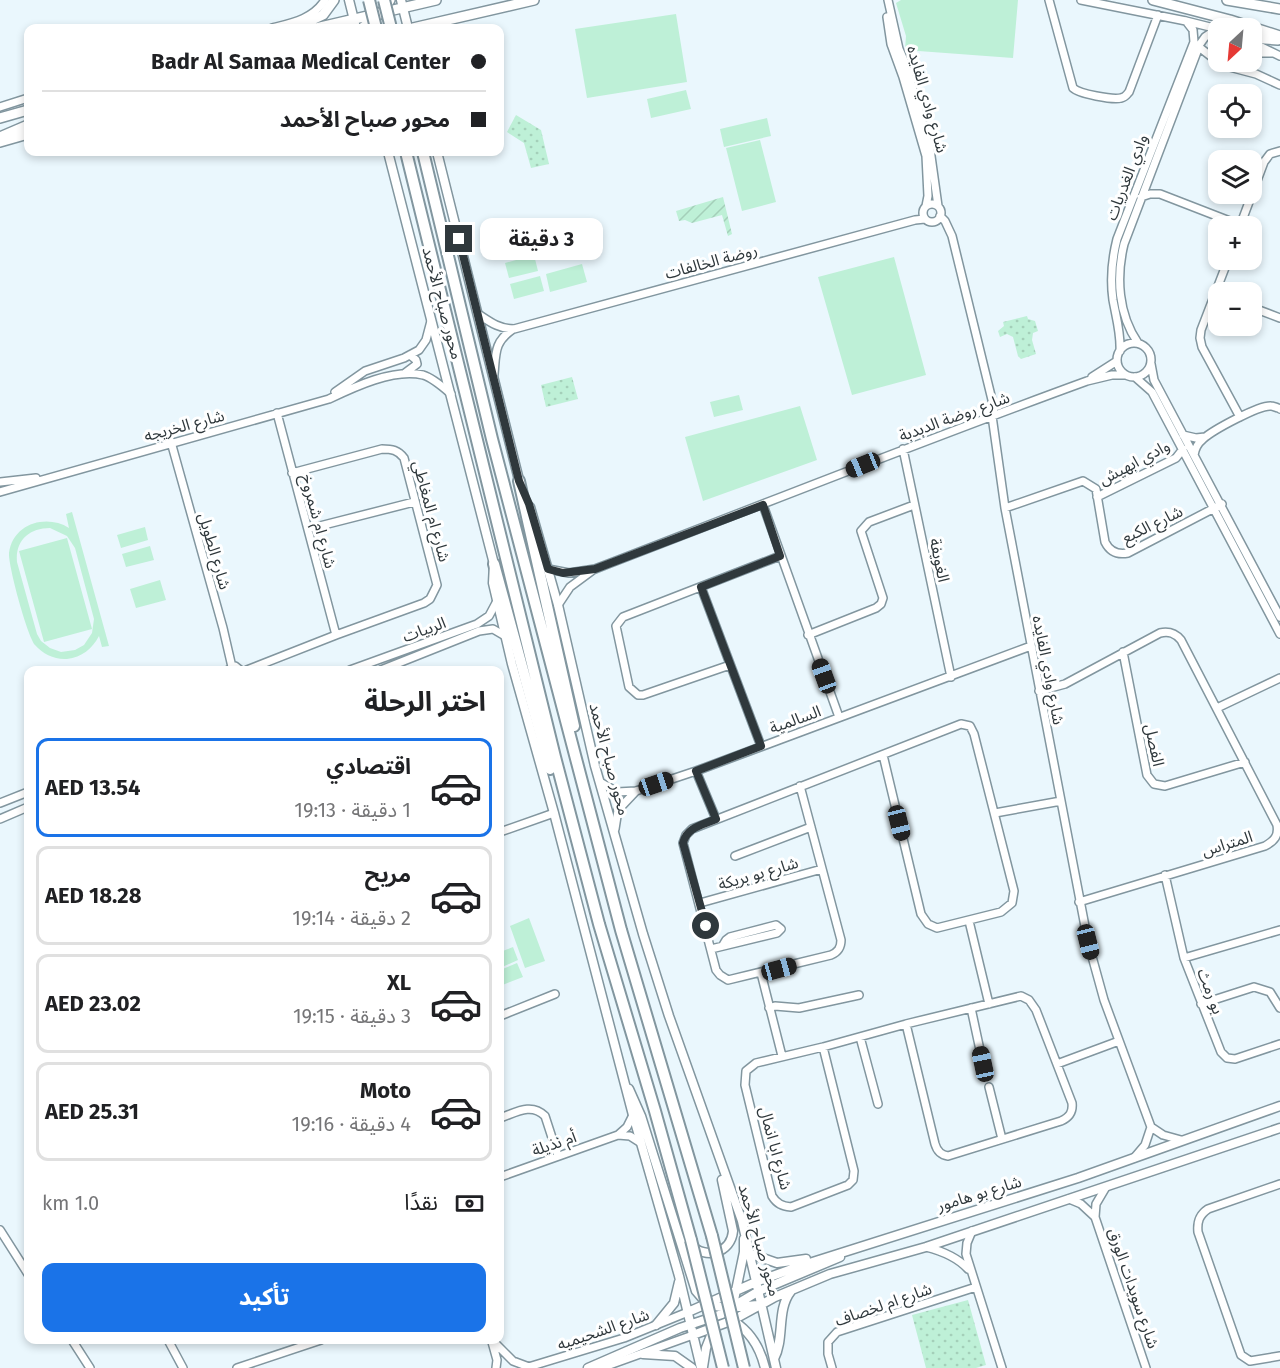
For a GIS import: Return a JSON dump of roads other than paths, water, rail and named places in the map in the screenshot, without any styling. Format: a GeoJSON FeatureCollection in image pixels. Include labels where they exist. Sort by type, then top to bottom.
{"type":"FeatureCollection","features":[{"type":"Feature","properties":{"kind":"highway"},"geometry":{"type":"LineString","coordinates":[[369,0],[375,24]]}},
{"type":"Feature","properties":{"kind":"highway"},"geometry":{"type":"LineString","coordinates":[[384,0],[391,24]]}},
{"type":"Feature","properties":{"kind":"highway","name":"محور صباح الأحمد"},"geometry":{"type":"LineString","coordinates":[[407,156],[572,821],[599,924],[656,1111],[692,1240],[723,1368]]}},
{"type":"Feature","properties":{"kind":"highway","name":"محور صباح الأحمد"},"geometry":{"type":"LineString","coordinates":[[424,156],[492,439],[578,768],[627,952],[693,1167],[744,1368]]}},
{"type":"Feature","properties":{"kind":"highway"},"geometry":{"type":"LineString","coordinates":[[519,481],[567,688],[577,743],[578,768]]}},
{"type":"Feature","properties":{"kind":"highway"},"geometry":{"type":"LineString","coordinates":[[494,564],[558,796],[572,821]]}},
{"type":"Feature","properties":{"kind":"main road"},"geometry":{"type":"LineString","coordinates":[[304,24],[323,15],[334,0]]}},
{"type":"Feature","properties":{"kind":"main road"},"geometry":{"type":"LineString","coordinates":[[367,24],[382,12],[390,0]]}},
{"type":"Feature","properties":{"kind":"main road"},"geometry":{"type":"LineString","coordinates":[[331,24],[382,12],[402,4],[436,0]]}},
{"type":"Feature","properties":{"kind":"main road"},"geometry":{"type":"LineString","coordinates":[[431,24],[534,0]]}},
{"type":"Feature","properties":{"kind":"main road"},"geometry":{"type":"LineString","coordinates":[[1153,0],[1280,36]]}},
{"type":"Feature","properties":{"kind":"main road"},"geometry":{"type":"LineString","coordinates":[[1227,0],[1280,9]]}},
{"type":"Feature","properties":{"kind":"main road"},"geometry":{"type":"LineString","coordinates":[[1250,0],[1280,9]]}},
{"type":"Feature","properties":{"kind":"main road"},"geometry":{"type":"LineString","coordinates":[[450,24],[466,16]]}},
{"type":"Feature","properties":{"kind":"main road"},"geometry":{"type":"LineString","coordinates":[[1262,39],[1280,41]]}},
{"type":"Feature","properties":{"kind":"main road"},"geometry":{"type":"LineString","coordinates":[[0,118],[24,111]]}},
{"type":"Feature","properties":{"kind":"main road"},"geometry":{"type":"LineString","coordinates":[[0,137],[12,130],[24,127]]}},
{"type":"Feature","properties":{"kind":"main road"},"geometry":{"type":"LineString","coordinates":[[0,142],[24,135]]}},
{"type":"Feature","properties":{"kind":"street"},"geometry":{"type":"LineString","coordinates":[[286,24],[304,19],[318,10],[325,0]]}},
{"type":"Feature","properties":{"kind":"street"},"geometry":{"type":"LineString","coordinates":[[349,0],[355,24]]}},
{"type":"Feature","properties":{"kind":"street","name":"شارع وادي الفايده"},"geometry":{"type":"LineString","coordinates":[[885,0],[930,149],[940,216],[952,236],[994,408],[993,416],[1005,508],[1079,902],[1096,975],[1151,1127]]}},
{"type":"Feature","properties":{"kind":"street","name":"شارع وادي الفايده"},"geometry":{"type":"LineString","coordinates":[[885,0],[891,44],[926,156],[928,196],[925,212]]}},
{"type":"Feature","properties":{"kind":"street"},"geometry":{"type":"LineString","coordinates":[[1049,0],[1073,88],[1080,93],[1124,97],[1129,92],[1158,15]]}},
{"type":"Feature","properties":{"kind":"street"},"geometry":{"type":"LineString","coordinates":[[1081,0],[1208,27]]}},
{"type":"Feature","properties":{"kind":"street"},"geometry":{"type":"LineString","coordinates":[[402,4],[407,24]]}},
{"type":"Feature","properties":{"kind":"street","name":"وادي الغدريات"},"geometry":{"type":"LineString","coordinates":[[1120,351],[1112,289],[1113,254],[1120,230],[1194,42],[1193,30],[1186,21]]}},
{"type":"Feature","properties":{"kind":"street","name":"وادي الغدريات"},"geometry":{"type":"LineString","coordinates":[[1138,343],[1126,322],[1120,291],[1119,271],[1124,244],[1199,47],[1208,35]]}},
{"type":"Feature","properties":{"kind":"street"},"geometry":{"type":"LineString","coordinates":[[1199,47],[1208,54]]}},
{"type":"Feature","properties":{"kind":"street"},"geometry":{"type":"LineString","coordinates":[[1262,48],[1276,55]]}},
{"type":"Feature","properties":{"kind":"street"},"geometry":{"type":"LineString","coordinates":[[1248,72],[1280,85]]}},
{"type":"Feature","properties":{"kind":"street"},"geometry":{"type":"LineString","coordinates":[[0,107],[24,99]]}},
{"type":"Feature","properties":{"kind":"street"},"geometry":{"type":"LineString","coordinates":[[1244,216],[1264,162],[1270,154],[1280,151]]}},
{"type":"Feature","properties":{"kind":"street","name":"محور صباح الأحمد"},"geometry":{"type":"LineString","coordinates":[[389,156],[494,564],[492,575],[505,636],[633,1115],[680,1276],[702,1368]]}},
{"type":"Feature","properties":{"kind":"street","name":"محور صباح الأحمد"},"geometry":{"type":"LineString","coordinates":[[438,156],[519,481],[529,504],[558,605],[614,833],[652,965],[742,1221],[775,1364]]}},
{"type":"Feature","properties":{"kind":"street"},"geometry":{"type":"LineString","coordinates":[[1148,178],[1153,188],[1160,194],[1215,216]]}},
{"type":"Feature","properties":{"kind":"street"},"geometry":{"type":"LineString","coordinates":[[1141,197],[1160,194]]}},
{"type":"Feature","properties":{"kind":"street"},"geometry":{"type":"LineString","coordinates":[[938,206],[933,204],[925,212],[934,221],[940,216]]}},
{"type":"Feature","properties":{"kind":"street","name":"روضة الخالفات"},"geometry":{"type":"LineString","coordinates":[[514,329],[915,220],[925,212]]}},
{"type":"Feature","properties":{"kind":"street"},"geometry":{"type":"LineString","coordinates":[[1262,312],[1280,318]]}},
{"type":"Feature","properties":{"kind":"street"},"geometry":{"type":"LineString","coordinates":[[478,314],[494,325],[514,329]]}},
{"type":"Feature","properties":{"kind":"street"},"geometry":{"type":"LineString","coordinates":[[1208,316],[1200,338],[1202,347],[1240,417]]}},
{"type":"Feature","properties":{"kind":"street"},"geometry":{"type":"LineString","coordinates":[[400,376],[416,368],[416,360],[410,355],[421,348],[432,318]]}},
{"type":"Feature","properties":{"kind":"street"},"geometry":{"type":"LineString","coordinates":[[494,377],[496,347],[501,339],[514,329]]}},
{"type":"Feature","properties":{"kind":"street"},"geometry":{"type":"LineString","coordinates":[[1280,617],[1222,504],[1154,380],[1148,350],[1138,343],[1128,344],[1120,351],[1117,361],[1121,371],[1126,375],[1136,377],[1152,392],[1280,634]]}},
{"type":"Feature","properties":{"kind":"street","name":"شارع الخريجه"},"geometry":{"type":"LineString","coordinates":[[320,401],[365,371],[410,355]]}},
{"type":"Feature","properties":{"kind":"street","name":"شارع روضة الدبدبة"},"geometry":{"type":"LineString","coordinates":[[1088,381],[1117,361]]}},
{"type":"Feature","properties":{"kind":"street"},"geometry":{"type":"LineString","coordinates":[[1136,377],[1145,373],[1151,364]]}},
{"type":"Feature","properties":{"kind":"street","name":"شارع روضة الدبدبة"},"geometry":{"type":"LineString","coordinates":[[548,569],[563,573],[595,569],[903,449],[1088,381],[1112,375],[1126,375]]}},
{"type":"Feature","properties":{"kind":"street","name":"شارع الخريجه"},"geometry":{"type":"LineString","coordinates":[[0,492],[329,399],[362,383],[400,376],[426,376],[451,393]]}},
{"type":"Feature","properties":{"kind":"street","name":"وادي ابهيش"},"geometry":{"type":"LineString","coordinates":[[1194,455],[1196,446],[1205,437],[1240,417],[1264,407],[1280,409]]}},
{"type":"Feature","properties":{"kind":"street","name":"شارع ام شمروخ"},"geometry":{"type":"LineString","coordinates":[[277,413],[336,635]]}},
{"type":"Feature","properties":{"kind":"street","name":"وادي ابهيش"},"geometry":{"type":"LineString","coordinates":[[1183,435],[1192,438],[1205,437]]}},
{"type":"Feature","properties":{"kind":"street","name":"شارع الطويل"},"geometry":{"type":"LineString","coordinates":[[171,442],[220,617],[229,666]]}},
{"type":"Feature","properties":{"kind":"street","name":"شارع ام المغاطي"},"geometry":{"type":"LineString","coordinates":[[257,666],[424,603],[435,592],[436,577],[404,458],[396,450],[382,449],[292,473]]}},
{"type":"Feature","properties":{"kind":"street","name":"الغويفة"},"geometry":{"type":"LineString","coordinates":[[903,449],[951,677]]}},
{"type":"Feature","properties":{"kind":"street","name":"وادي ابهيش"},"geometry":{"type":"LineString","coordinates":[[1097,497],[1172,460],[1183,449]]}},
{"type":"Feature","properties":{"kind":"street","name":"شارع الخريجه"},"geometry":{"type":"LineString","coordinates":[[0,482],[56,475]]}},
{"type":"Feature","properties":{"kind":"street"},"geometry":{"type":"LineString","coordinates":[[1005,508],[1083,481],[1096,489],[1097,497]]}},
{"type":"Feature","properties":{"kind":"street","name":"شارع الكبع"},"geometry":{"type":"LineString","coordinates":[[1097,497],[1106,542],[1112,551],[1123,554],[1222,504]]}},
{"type":"Feature","properties":{"kind":"street"},"geometry":{"type":"LineString","coordinates":[[308,529],[414,502]]}},
{"type":"Feature","properties":{"kind":"street"},"geometry":{"type":"LineString","coordinates":[[763,505],[839,717]]}},
{"type":"Feature","properties":{"kind":"street"},"geometry":{"type":"LineString","coordinates":[[808,635],[881,604],[883,598],[861,531],[869,522],[914,505]]}},
{"type":"Feature","properties":{"kind":"street"},"geometry":{"type":"LineString","coordinates":[[730,665],[638,695],[629,687],[616,626],[623,616],[780,556]]}},
{"type":"Feature","properties":{"kind":"street","name":"شارع روضة الدبدبة"},"geometry":{"type":"LineString","coordinates":[[558,605],[570,587],[595,569]]}},
{"type":"Feature","properties":{"kind":"street"},"geometry":{"type":"LineString","coordinates":[[701,587],[761,746]]}},
{"type":"Feature","properties":{"kind":"street","name":"الربيات"},"geometry":{"type":"LineString","coordinates":[[361,666],[477,624],[489,616],[497,601]]}},
{"type":"Feature","properties":{"kind":"street","name":"الربيات"},"geometry":{"type":"LineString","coordinates":[[391,666],[479,631],[493,629],[505,636]]}},
{"type":"Feature","properties":{"kind":"street","name":"المتراس"},"geometry":{"type":"LineString","coordinates":[[1039,691],[1065,684],[1160,633],[1165,632],[1177,636],[1277,825],[1276,837],[1265,846],[1079,902]]}},
{"type":"Feature","properties":{"kind":"street","name":"السالمية"},"geometry":{"type":"LineString","coordinates":[[600,782],[617,792],[636,791],[696,771],[1031,646]]}},
{"type":"Feature","properties":{"kind":"street","name":"الفصل"},"geometry":{"type":"LineString","coordinates":[[1123,652],[1147,775],[1154,784],[1165,786],[1245,762]]}},
{"type":"Feature","properties":{"kind":"street"},"geometry":{"type":"LineString","coordinates":[[1217,708],[1280,678]]}},
{"type":"Feature","properties":{"kind":"street","name":"شارع بو بريكة"},"geometry":{"type":"LineString","coordinates":[[800,786],[841,940],[839,950],[831,955],[733,980],[724,978],[716,970],[683,839],[692,829],[800,786],[961,724],[973,729],[1015,898],[1012,903],[1001,912],[969,921],[932,927],[928,924],[921,914],[882,755]]}},
{"type":"Feature","properties":{"kind":"street"},"geometry":{"type":"LineString","coordinates":[[696,771],[716,819]]}},
{"type":"Feature","properties":{"kind":"street"},"geometry":{"type":"LineString","coordinates":[[614,833],[618,810],[636,791]]}},
{"type":"Feature","properties":{"kind":"street"},"geometry":{"type":"LineString","coordinates":[[1,802],[24,793]]}},
{"type":"Feature","properties":{"kind":"street"},"geometry":{"type":"LineString","coordinates":[[994,813],[1061,801]]}},
{"type":"Feature","properties":{"kind":"street"},"geometry":{"type":"LineString","coordinates":[[0,819],[24,809]]}},
{"type":"Feature","properties":{"kind":"street"},"geometry":{"type":"LineString","coordinates":[[504,831],[554,813]]}},
{"type":"Feature","properties":{"kind":"street"},"geometry":{"type":"LineString","coordinates":[[735,856],[811,827]]}},
{"type":"Feature","properties":{"kind":"street","name":"شارع بو بريكة"},"geometry":{"type":"LineString","coordinates":[[700,903],[822,869]]}},
{"type":"Feature","properties":{"kind":"street","name":"بو رمث"},"geometry":{"type":"LineString","coordinates":[[1166,875],[1184,958],[1221,1052],[1227,1058],[1235,1059],[1280,1044]]}},
{"type":"Feature","properties":{"kind":"street"},"geometry":{"type":"LineString","coordinates":[[969,921],[989,1004]]}},
{"type":"Feature","properties":{"kind":"street"},"geometry":{"type":"LineString","coordinates":[[1184,958],[1280,930]]}},
{"type":"Feature","properties":{"kind":"street"},"geometry":{"type":"LineString","coordinates":[[711,949],[753,935]]}},
{"type":"Feature","properties":{"kind":"street"},"geometry":{"type":"LineString","coordinates":[[761,973],[782,1056]]}},
{"type":"Feature","properties":{"kind":"street"},"geometry":{"type":"LineString","coordinates":[[1202,1004],[1254,987],[1270,992],[1280,1008]]}},
{"type":"Feature","properties":{"kind":"street"},"geometry":{"type":"LineString","coordinates":[[504,1014],[555,994]]}},
{"type":"Feature","properties":{"kind":"street"},"geometry":{"type":"LineString","coordinates":[[769,1008],[775,1006],[799,1008],[859,995]]}},
{"type":"Feature","properties":{"kind":"street","name":"شارع ابا انمال"},"geometry":{"type":"LineString","coordinates":[[823,1047],[854,1176],[848,1185],[791,1207],[779,1204],[772,1196],[744,1079],[750,1066],[782,1056],[823,1047],[906,1024],[1021,996],[1029,1000],[1036,1010],[1057,1064],[1072,1103],[1073,1108],[1068,1118],[948,1156],[944,1155],[937,1149],[906,1024]]}},
{"type":"Feature","properties":{"kind":"street"},"geometry":{"type":"LineString","coordinates":[[971,1008],[983,1064]]}},
{"type":"Feature","properties":{"kind":"street"},"geometry":{"type":"LineString","coordinates":[[860,1037],[878,1104]]}},
{"type":"Feature","properties":{"kind":"street"},"geometry":{"type":"LineString","coordinates":[[1057,1064],[1119,1041]]}},
{"type":"Feature","properties":{"kind":"street"},"geometry":{"type":"LineString","coordinates":[[625,1084],[632,1092],[641,1116],[696,1291],[708,1305],[726,1312],[754,1339],[765,1368]]}},
{"type":"Feature","properties":{"kind":"street"},"geometry":{"type":"LineString","coordinates":[[989,1087],[1002,1139]]}},
{"type":"Feature","properties":{"kind":"street","name":"شارع بو هامور"},"geometry":{"type":"LineString","coordinates":[[688,1312],[756,1282],[856,1247],[1078,1178],[1280,1106]]}},
{"type":"Feature","properties":{"kind":"street"},"geometry":{"type":"LineString","coordinates":[[504,1117],[527,1108],[541,1112],[545,1116],[558,1156]]}},
{"type":"Feature","properties":{"kind":"street"},"geometry":{"type":"LineString","coordinates":[[618,1135],[627,1127],[633,1115]]}},
{"type":"Feature","properties":{"kind":"street"},"geometry":{"type":"LineString","coordinates":[[1132,1159],[1145,1145],[1151,1127],[1170,1138],[1184,1140]]}},
{"type":"Feature","properties":{"kind":"street","name":"شارع بو هامور"},"geometry":{"type":"LineString","coordinates":[[693,1335],[733,1320],[794,1289],[860,1264],[926,1247],[1280,1128]]}},
{"type":"Feature","properties":{"kind":"street"},"geometry":{"type":"LineString","coordinates":[[618,1135],[630,1136],[641,1143]]}},
{"type":"Feature","properties":{"kind":"street","name":"أم نذيلة"},"geometry":{"type":"LineString","coordinates":[[504,1176],[618,1135]]}},
{"type":"Feature","properties":{"kind":"street"},"geometry":{"type":"LineString","coordinates":[[678,1233],[697,1252],[706,1255],[730,1243],[733,1231],[718,1157]]}},
{"type":"Feature","properties":{"kind":"street"},"geometry":{"type":"LineString","coordinates":[[1280,1184],[1208,1209],[1202,1213],[1197,1225],[1240,1355],[1245,1359],[1257,1361],[1280,1356]]}},
{"type":"Feature","properties":{"kind":"street","name":"شارع سويدات الورق"},"geometry":{"type":"LineString","coordinates":[[1106,1187],[1098,1198],[1095,1217],[1146,1368]]}},
{"type":"Feature","properties":{"kind":"street","name":"شارع سويدات الورق"},"geometry":{"type":"LineString","coordinates":[[1069,1199],[1081,1204],[1095,1217]]}},
{"type":"Feature","properties":{"kind":"street"},"geometry":{"type":"LineString","coordinates":[[702,1368],[706,1348],[715,1327],[734,1300],[744,1252],[742,1221]]}},
{"type":"Feature","properties":{"kind":"street"},"geometry":{"type":"LineString","coordinates":[[0,1230],[24,1268]]}},
{"type":"Feature","properties":{"kind":"street"},"geometry":{"type":"LineString","coordinates":[[972,1231],[965,1249],[1002,1368]]}},
{"type":"Feature","properties":{"kind":"street"},"geometry":{"type":"LineString","coordinates":[[751,1254],[771,1262],[784,1263],[856,1247]]}},
{"type":"Feature","properties":{"kind":"street"},"geometry":{"type":"LineString","coordinates":[[688,1312],[707,1310],[726,1312],[759,1291],[840,1257],[856,1247]]}},
{"type":"Feature","properties":{"kind":"street"},"geometry":{"type":"LineString","coordinates":[[926,1247],[956,1258],[971,1271]]}},
{"type":"Feature","properties":{"kind":"street"},"geometry":{"type":"LineString","coordinates":[[656,1325],[670,1310],[675,1300],[680,1276]]}},
{"type":"Feature","properties":{"kind":"street","name":"شارع ام لخصاف"},"geometry":{"type":"LineString","coordinates":[[832,1368],[828,1354],[828,1342],[837,1332],[976,1287]]}},
{"type":"Feature","properties":{"kind":"street"},"geometry":{"type":"LineString","coordinates":[[775,1364],[784,1303],[794,1289]]}},
{"type":"Feature","properties":{"kind":"street"},"geometry":{"type":"LineString","coordinates":[[588,1368],[691,1324],[726,1312],[763,1304]]}},
{"type":"Feature","properties":{"kind":"street","name":"شارع الشحيميه"},"geometry":{"type":"LineString","coordinates":[[527,1367],[592,1348],[688,1312]]}},
{"type":"Feature","properties":{"kind":"street"},"geometry":{"type":"LineString","coordinates":[[601,1368],[693,1335]]}},
{"type":"Feature","properties":{"kind":"street"},"geometry":{"type":"LineString","coordinates":[[75,1344],[90,1368]]}},
{"type":"Feature","properties":{"kind":"street"},"geometry":{"type":"LineString","coordinates":[[170,1344],[183,1368]]}},
{"type":"Feature","properties":{"kind":"street"},"geometry":{"type":"LineString","coordinates":[[237,1368],[309,1344]]}},
{"type":"Feature","properties":{"kind":"street"},"geometry":{"type":"LineString","coordinates":[[493,1344],[497,1360],[496,1368]]}},
{"type":"Feature","properties":{"kind":"street"},"geometry":{"type":"LineString","coordinates":[[496,1344],[513,1361],[527,1367]]}},
{"type":"Feature","properties":{"kind":"street"},"geometry":{"type":"LineString","coordinates":[[643,1354],[675,1356],[692,1368]]}}]}
